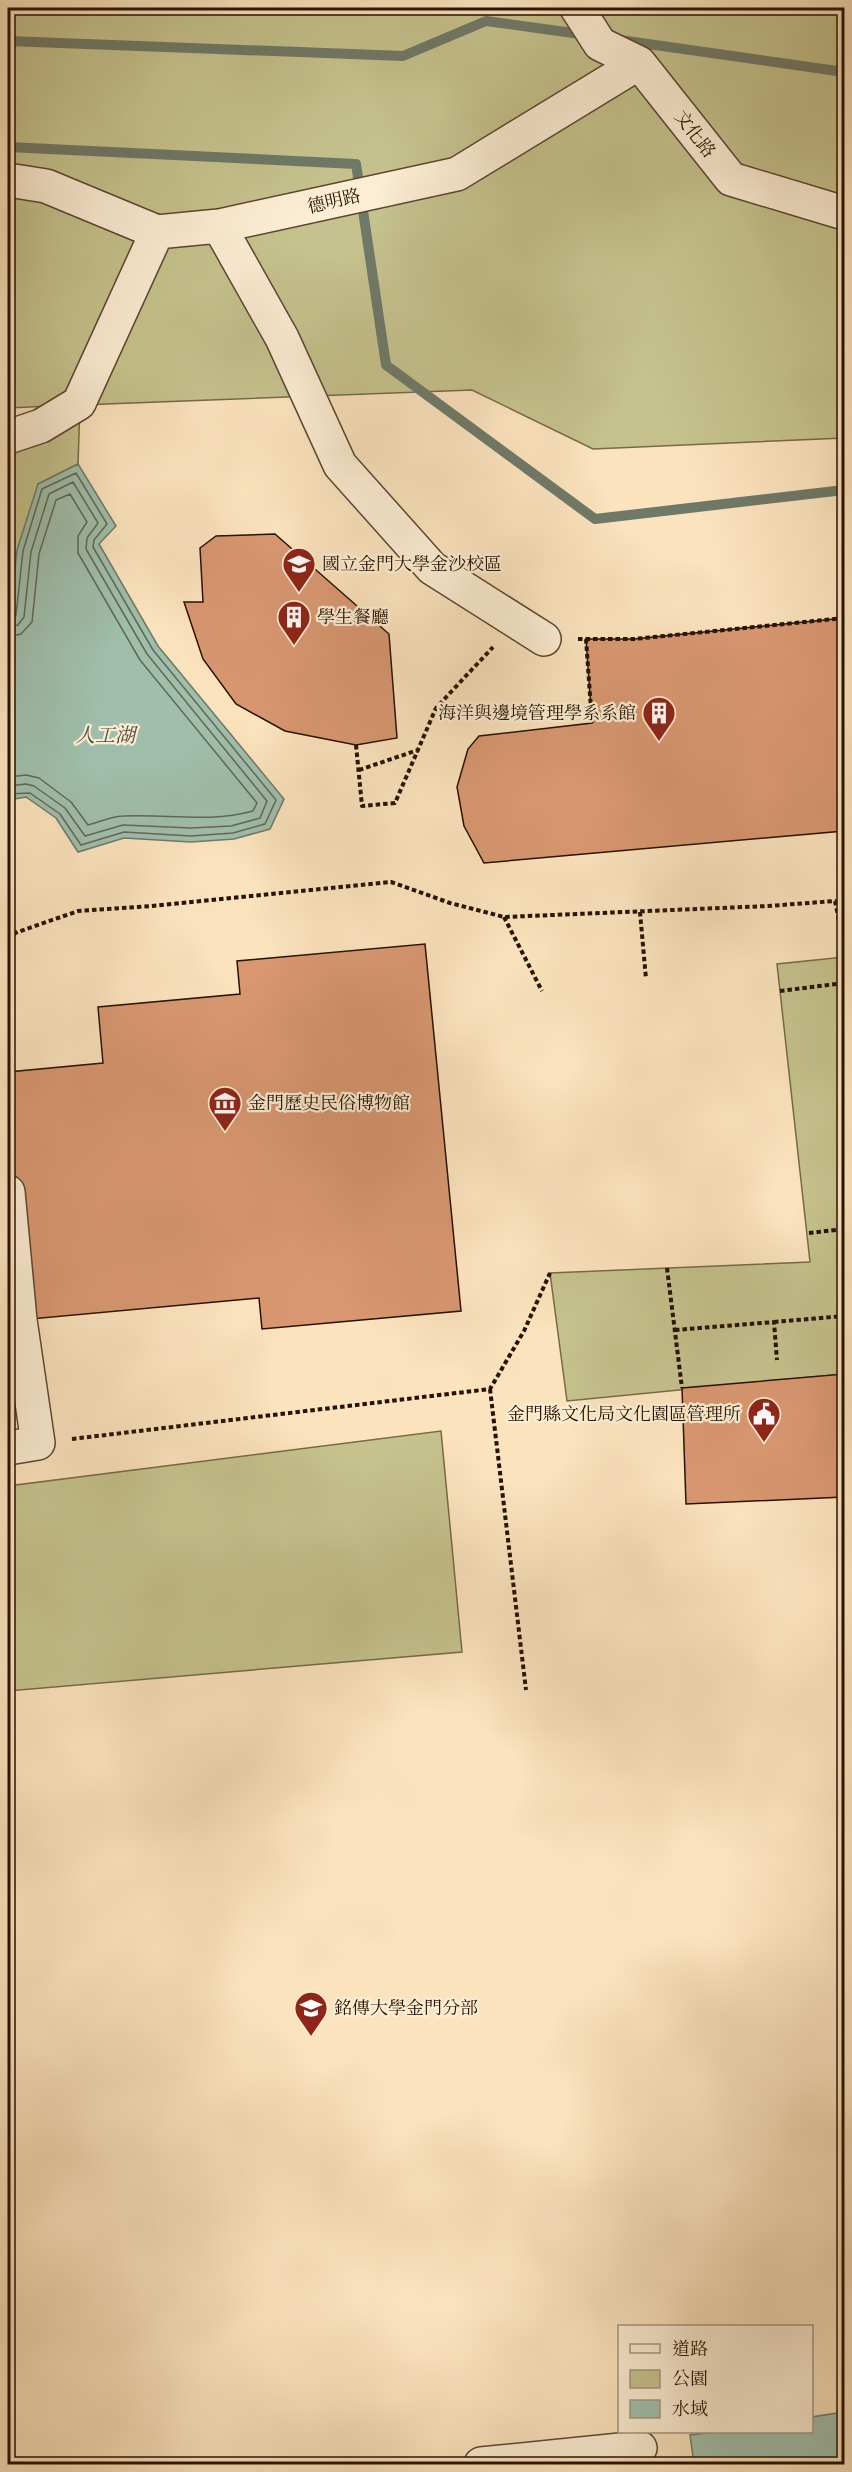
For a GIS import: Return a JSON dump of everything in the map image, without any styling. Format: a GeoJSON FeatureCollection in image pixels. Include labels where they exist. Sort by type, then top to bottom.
{"type":"FeatureCollection","features":[{"type":"Feature","properties":{"kind":"street","name":"文化路"},"geometry":{"type":"LineString","coordinates":[[577,8],[600,44],[639,63],[730,179],[844,213]]}},
{"type":"Feature","properties":{"kind":"street","name":"德明路"},"geometry":{"type":"LineString","coordinates":[[8,180],[46,186],[157,232],[219,226],[457,174],[639,63]]}},
{"type":"Feature","properties":{"kind":"street"},"geometry":{"type":"LineString","coordinates":[[219,226],[282,338],[340,465],[432,568],[544,639]]}},
{"type":"Feature","properties":{"kind":"street"},"geometry":{"type":"LineString","coordinates":[[8,437],[41,426],[79,403],[157,232]]}},
{"type":"Feature","properties":{"kind":"street"},"geometry":{"type":"LineString","coordinates":[[8,1192],[20,1320],[23,1446]]}},
{"type":"Feature","properties":{"kind":"street"},"geometry":{"type":"LineString","coordinates":[[481,2464],[640,2448]]}},
{"type":"Feature","properties":{"kind":"path"},"geometry":{"type":"LineString","coordinates":[[356,745],[362,806],[395,803],[436,708],[500,640],[634,639],[844,618]]}},
{"type":"Feature","properties":{"kind":"path"},"geometry":{"type":"LineString","coordinates":[[586,639],[592,723]]}},
{"type":"Feature","properties":{"kind":"path"},"geometry":{"type":"LineString","coordinates":[[359,770],[418,750]]}},
{"type":"Feature","properties":{"kind":"path"},"geometry":{"type":"LineString","coordinates":[[8,939],[15,933],[78,911],[391,882],[450,903],[504,917],[835,901],[844,945]]}},
{"type":"Feature","properties":{"kind":"path"},"geometry":{"type":"LineString","coordinates":[[640,912],[646,979]]}},
{"type":"Feature","properties":{"kind":"path"},"geometry":{"type":"LineString","coordinates":[[504,917],[542,991]]}},
{"type":"Feature","properties":{"kind":"path"},"geometry":{"type":"LineString","coordinates":[[780,991],[844,983]]}},
{"type":"Feature","properties":{"kind":"path"},"geometry":{"type":"LineString","coordinates":[[809,1233],[844,1229]]}},
{"type":"Feature","properties":{"kind":"path"},"geometry":{"type":"LineString","coordinates":[[667,1268],[682,1388]]}},
{"type":"Feature","properties":{"kind":"path"},"geometry":{"type":"LineString","coordinates":[[526,1690],[490,1389],[524,1331],[550,1273]]}},
{"type":"Feature","properties":{"kind":"path"},"geometry":{"type":"LineString","coordinates":[[675,1330],[844,1316]]}},
{"type":"Feature","properties":{"kind":"path"},"geometry":{"type":"LineString","coordinates":[[774,1322],[777,1360]]}},
{"type":"Feature","properties":{"kind":"path"},"geometry":{"type":"LineString","coordinates":[[23,1446],[490,1389]]}},
{"type":"Feature","properties":{"kind":"green space"},"geometry":{"type":"Polygon","coordinates":[[[8,8],[800,8],[844,12],[844,438],[593,449],[472,390],[80,405],[78,464],[38,484],[8,634],[8,437],[74,405],[8,408],[8,8]]]}},
{"type":"Feature","properties":{"kind":"green space"},"geometry":{"type":"Polygon","coordinates":[[[844,957],[844,1374],[567,1401],[550,1273],[810,1262],[777,964],[844,957]]]}},
{"type":"Feature","properties":{"kind":"green space"},"geometry":{"type":"Polygon","coordinates":[[[441,1431],[462,1652],[8,1691],[8,1486],[441,1431]]]}},
{"type":"Feature","properties":{"kind":"water","name":"人工湖"},"geometry":{"type":"Polygon","coordinates":[[[78,464],[116,526],[99,544],[158,646],[284,799],[270,829],[234,839],[191,842],[124,838],[78,852],[56,818],[26,797],[8,800],[8,634],[17,550],[38,484],[78,464]]]}},
{"type":"Feature","properties":{"kind":"water"},"geometry":{"type":"Polygon","coordinates":[[[844,2412],[844,2464],[694,2464],[690,2435],[813,2433],[813,2417],[844,2412]]]}},
{"type":"Feature","properties":{"kind":"building","name":"學生餐廳"},"geometry":{"type":"Polygon","coordinates":[[[275,534],[389,634],[397,738],[356,745],[285,731],[236,704],[203,659],[184,602],[203,602],[200,548],[216,536],[275,534]]]}},
{"type":"Feature","properties":{"kind":"building","name":"海洋與邊境管理學系系館"},"geometry":{"type":"Polygon","coordinates":[[[844,618],[844,831],[484,863],[464,826],[457,787],[468,749],[479,736],[592,723],[586,639],[634,639],[844,618]]]}},
{"type":"Feature","properties":{"kind":"building","name":"金門歷史民俗博物館"},"geometry":{"type":"Polygon","coordinates":[[[425,944],[461,1311],[262,1329],[259,1298],[20,1320],[8,1192],[8,1072],[103,1063],[98,1007],[240,994],[237,961],[425,944]]]}},
{"type":"Feature","properties":{"kind":"building","name":"金門縣文化局文化園區管理所"},"geometry":{"type":"Polygon","coordinates":[[[844,1374],[844,1497],[686,1504],[682,1388],[844,1374]]]}},
{"type":"Feature","properties":{"kind":"waterway"},"geometry":{"type":"LineString","coordinates":[[8,41],[403,56],[486,21],[587,35]]}},
{"type":"Feature","properties":{"kind":"waterway"},"geometry":{"type":"LineString","coordinates":[[620,40],[844,72]]}},
{"type":"Feature","properties":{"kind":"waterway"},"geometry":{"type":"LineString","coordinates":[[8,147],[356,164],[386,365],[595,519],[844,490]]}},
{"type":"Feature","properties":{"kind":"place","name":"國立金門大學金沙校區"},"geometry":{"type":"Point","coordinates":[299,593]}},
{"type":"Feature","properties":{"kind":"place","name":"學生餐廳"},"geometry":{"type":"Point","coordinates":[294,646]}},
{"type":"Feature","properties":{"kind":"place","name":"海洋與邊境管理學系系館"},"geometry":{"type":"Point","coordinates":[659,742]}},
{"type":"Feature","properties":{"kind":"place","name":"金門歷史民俗博物館"},"geometry":{"type":"Point","coordinates":[225,1132]}},
{"type":"Feature","properties":{"kind":"place","name":"金門縣文化局文化園區管理所"},"geometry":{"type":"Point","coordinates":[764,1443]}},
{"type":"Feature","properties":{"kind":"place","name":"銘傳大學金門分部"},"geometry":{"type":"Point","coordinates":[311,2037]}}]}
